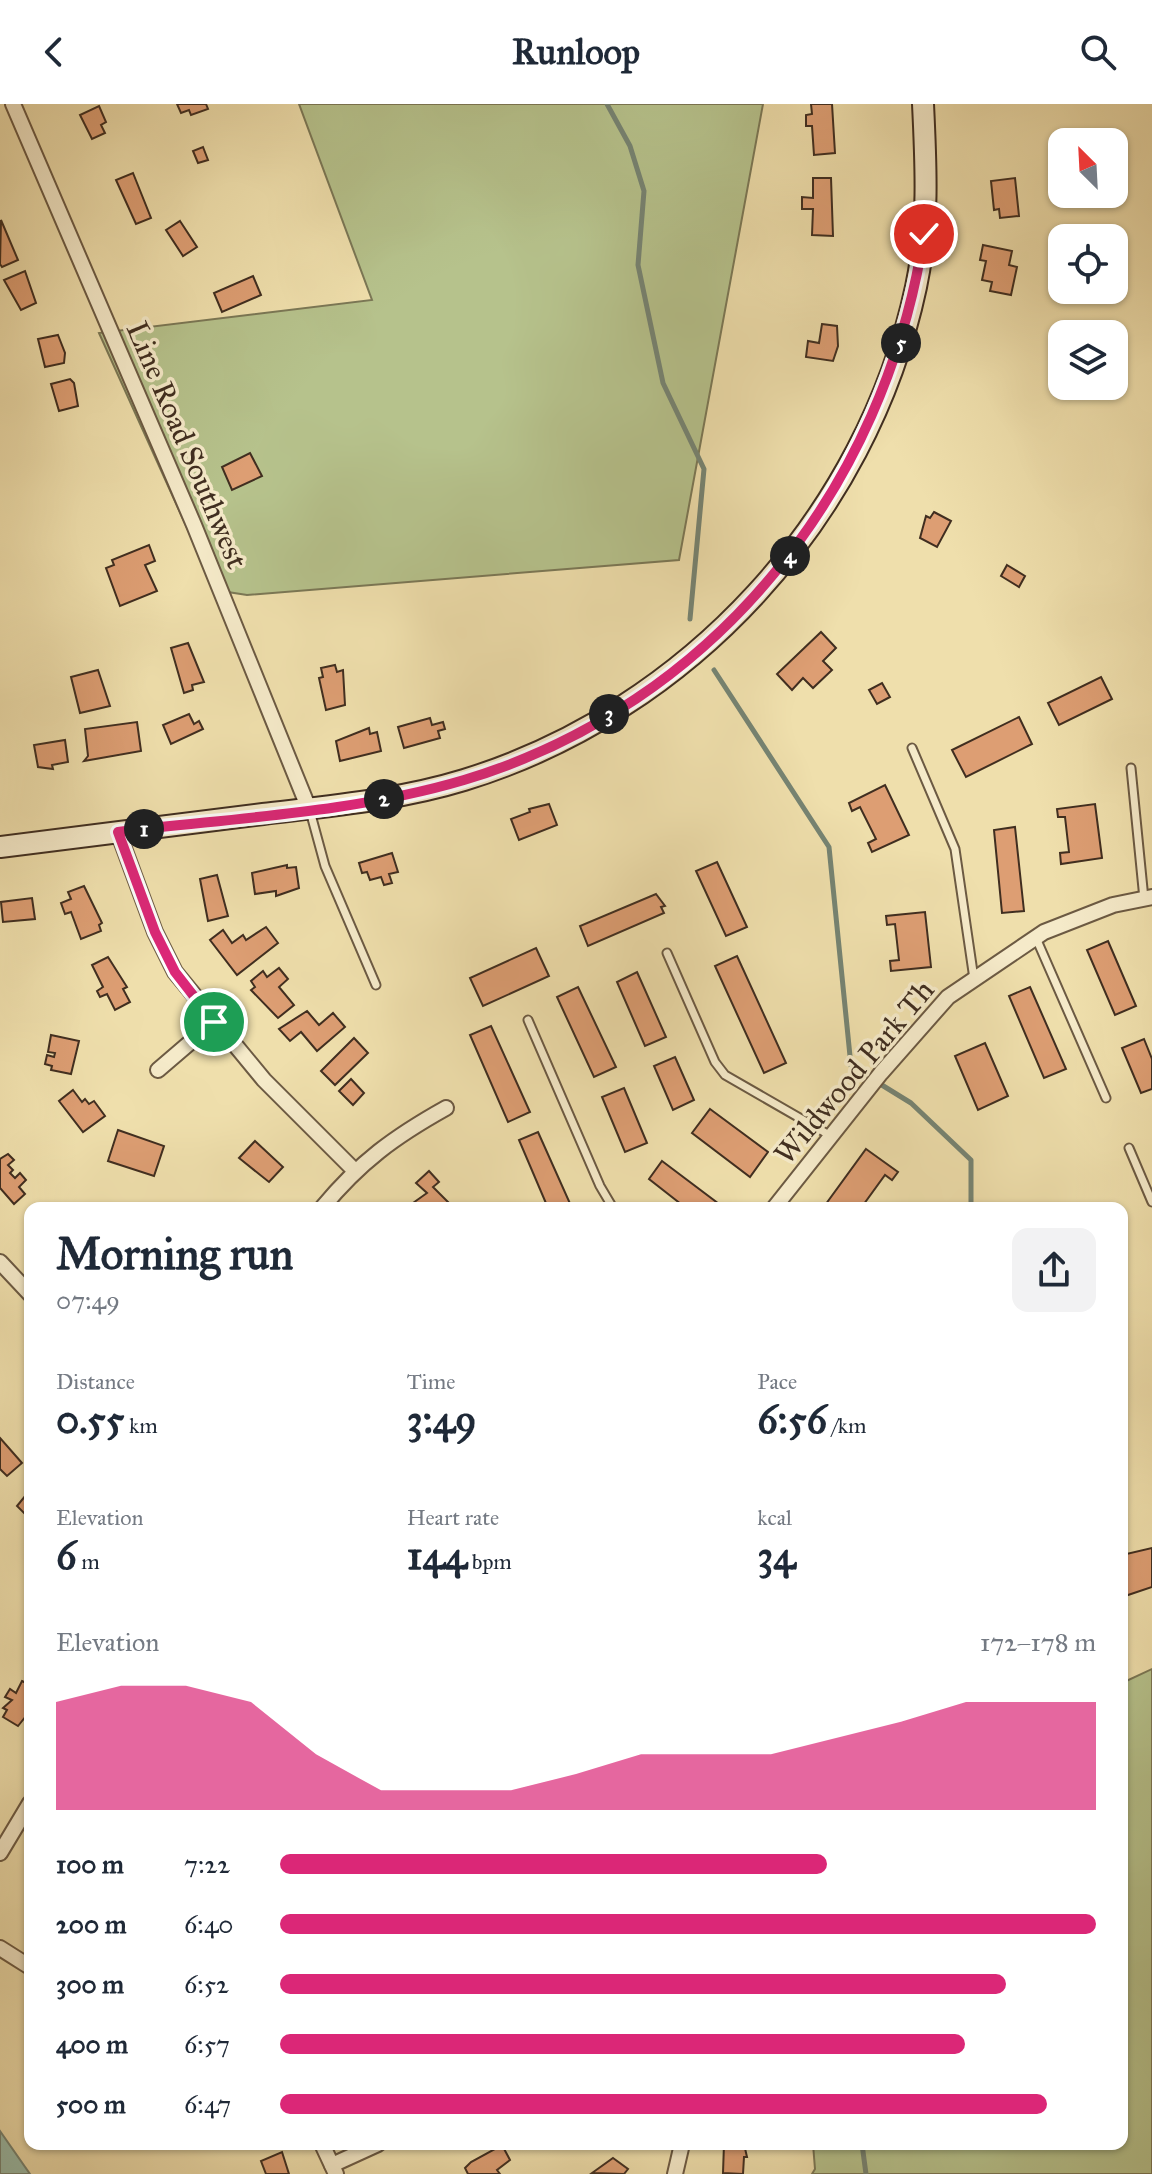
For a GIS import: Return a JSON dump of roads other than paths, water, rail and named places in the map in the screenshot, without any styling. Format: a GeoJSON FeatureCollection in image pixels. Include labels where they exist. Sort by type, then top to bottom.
{"type":"FeatureCollection","features":[{"type":"Feature","properties":{"kind":"street","name":"Line Road Southwest"},"geometry":{"type":"LineString","coordinates":[[13,104],[194,525],[309,809]]}},
{"type":"Feature","properties":{"kind":"street"},"geometry":{"type":"LineString","coordinates":[[0,847],[390,798],[464,780],[531,756],[594,724],[661,681],[730,622],[780,570],[820,516],[885,388],[903,338],[924,234],[927,178],[923,104]]}},
{"type":"Feature","properties":{"kind":"street"},"geometry":{"type":"LineString","coordinates":[[118,832],[155,932],[175,972],[264,1080],[354,1170]]}},
{"type":"Feature","properties":{"kind":"street","name":"Wildwood Park Th"},"geometry":{"type":"LineString","coordinates":[[779,1202],[948,997],[1036,938],[1113,905],[1148,898]]}},
{"type":"Feature","properties":{"kind":"street"},"geometry":{"type":"LineString","coordinates":[[158,1070],[214,1022]]}},
{"type":"Feature","properties":{"kind":"street"},"geometry":{"type":"LineString","coordinates":[[327,1202],[354,1170],[395,1136],[446,1108]]}},
{"type":"Feature","properties":{"kind":"street"},"geometry":{"type":"LineString","coordinates":[[0,1262],[24,1288]]}},
{"type":"Feature","properties":{"kind":"street"},"geometry":{"type":"LineString","coordinates":[[0,1853],[24,1813]]}},
{"type":"Feature","properties":{"kind":"street"},"geometry":{"type":"LineString","coordinates":[[0,1948],[24,1963]]}},
{"type":"Feature","properties":{"kind":"street"},"geometry":{"type":"LineString","coordinates":[[325,2150],[334,2170],[368,2150]]}},
{"type":"Feature","properties":{"kind":"street"},"geometry":{"type":"LineString","coordinates":[[675,2174],[681,2150]]}},
{"type":"Feature","properties":{"kind":"lane"},"geometry":{"type":"LineString","coordinates":[[912,748],[955,849],[974,979]]}},
{"type":"Feature","properties":{"kind":"lane"},"geometry":{"type":"LineString","coordinates":[[1131,768],[1148,898]]}},
{"type":"Feature","properties":{"kind":"lane"},"geometry":{"type":"LineString","coordinates":[[309,809],[325,866],[376,985]]}},
{"type":"Feature","properties":{"kind":"lane"},"geometry":{"type":"LineString","coordinates":[[1036,938],[1106,1098]]}},
{"type":"Feature","properties":{"kind":"lane"},"geometry":{"type":"LineString","coordinates":[[667,953],[715,1062],[725,1075],[831,1136]]}},
{"type":"Feature","properties":{"kind":"lane"},"geometry":{"type":"LineString","coordinates":[[528,1020],[609,1202]]}},
{"type":"Feature","properties":{"kind":"lane"},"geometry":{"type":"LineString","coordinates":[[1129,1148],[1152,1202]]}},
{"type":"Feature","properties":{"kind":"waterway"},"geometry":{"type":"LineString","coordinates":[[607,104],[630,146],[644,191],[638,265],[663,383],[704,469],[690,619]]}},
{"type":"Feature","properties":{"kind":"waterway"},"geometry":{"type":"LineString","coordinates":[[714,670],[829,847],[851,1066],[911,1103],[971,1160],[971,1202]]}},
{"type":"Feature","properties":{"kind":"waterway"},"geometry":{"type":"LineString","coordinates":[[863,2150],[866,2174]]}}]}
